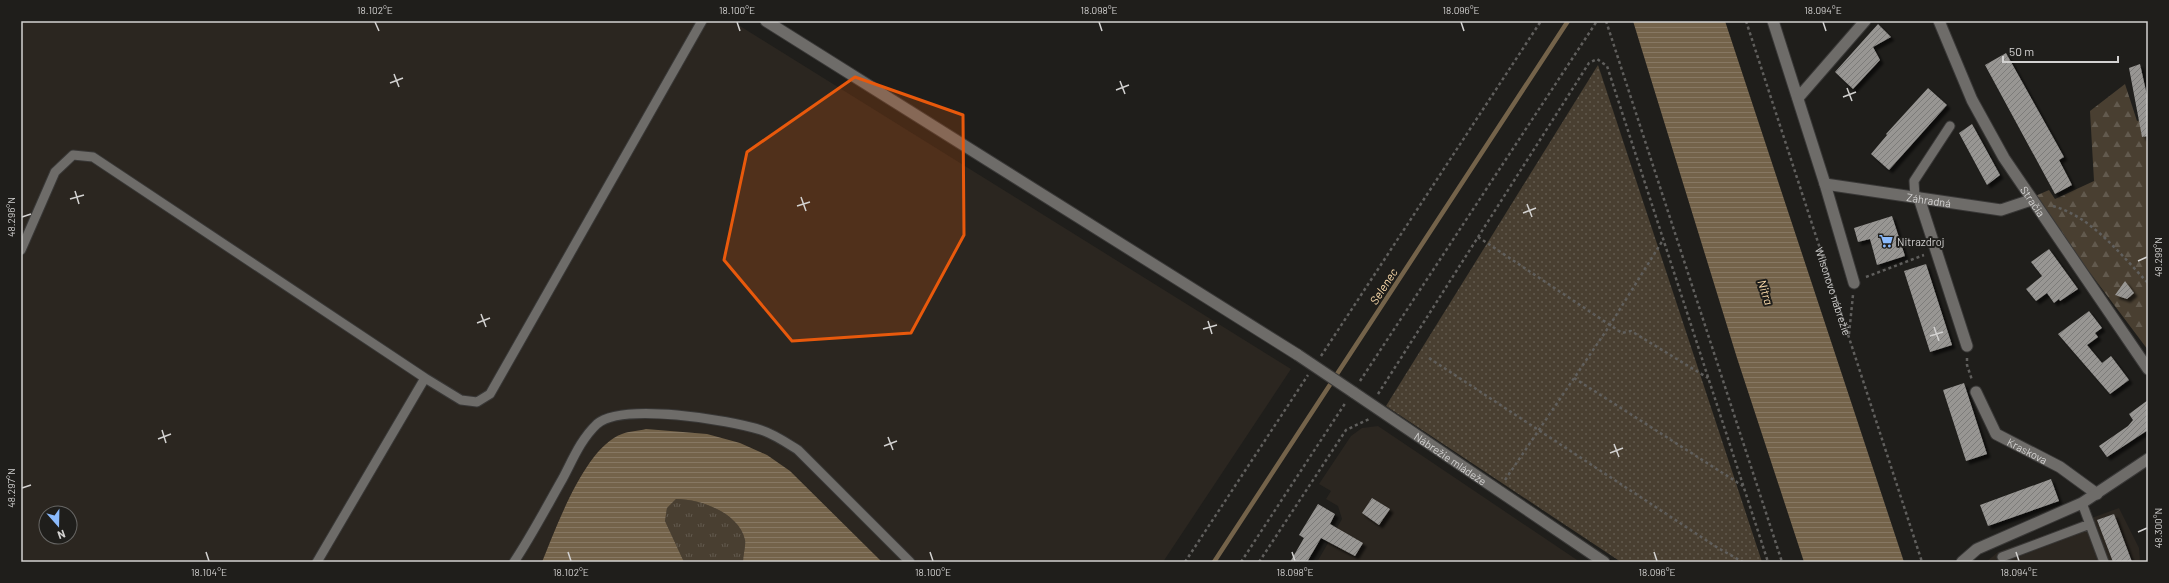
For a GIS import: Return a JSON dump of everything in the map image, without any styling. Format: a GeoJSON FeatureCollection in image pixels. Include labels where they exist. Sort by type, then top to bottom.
{"type":"FeatureCollection","features":[{"type":"Feature","properties":{"kind":"street","name":"Nábrežie mládeže"},"geometry":{"type":"LineString","coordinates":[[766,21],[1298,355],[1604,562]]}},
{"type":"Feature","properties":{"kind":"street","name":"Wilsonovo nábrežie"},"geometry":{"type":"LineString","coordinates":[[1773,21],[1825,184],[1854,283]]}},
{"type":"Feature","properties":{"kind":"street"},"geometry":{"type":"LineString","coordinates":[[1798,98],[1865,21]]}},
{"type":"Feature","properties":{"kind":"street","name":"Stračia"},"geometry":{"type":"LineString","coordinates":[[1939,21],[1972,100],[2004,158],[2031,200],[2148,369]]}},
{"type":"Feature","properties":{"kind":"street","name":"Záhradná"},"geometry":{"type":"LineString","coordinates":[[1825,184],[2001,210],[2031,200]]}},
{"type":"Feature","properties":{"kind":"street"},"geometry":{"type":"LineString","coordinates":[[1917,197],[1967,346]]}},
{"type":"Feature","properties":{"kind":"street","name":"Kraskova"},"geometry":{"type":"LineString","coordinates":[[1976,392],[1996,434],[2060,467],[2097,494]]}},
{"type":"Feature","properties":{"kind":"street"},"geometry":{"type":"LineString","coordinates":[[1962,562],[1977,549],[2082,503],[2148,459]]}},
{"type":"Feature","properties":{"kind":"lane"},"geometry":{"type":"LineString","coordinates":[[21,250],[55,172],[73,155],[93,157],[425,378],[461,400],[477,402],[490,394],[702,21]]}},
{"type":"Feature","properties":{"kind":"lane"},"geometry":{"type":"LineString","coordinates":[[1917,197],[1914,181],[1950,126]]}},
{"type":"Feature","properties":{"kind":"lane"},"geometry":{"type":"LineString","coordinates":[[316,562],[425,378]]}},
{"type":"Feature","properties":{"kind":"lane"},"geometry":{"type":"LineString","coordinates":[[514,562],[530,537],[584,438],[598,423],[620,415],[646,414],[678,415],[729,422],[762,430],[784,441],[798,450],[910,562]]}},
{"type":"Feature","properties":{"kind":"lane"},"geometry":{"type":"LineString","coordinates":[[2082,503],[2104,562]]}},
{"type":"Feature","properties":{"kind":"lane"},"geometry":{"type":"LineString","coordinates":[[2002,557],[2090,524]]}},
{"type":"Feature","properties":{"kind":"path"},"geometry":{"type":"LineString","coordinates":[[1317,362],[1542,21]]}},
{"type":"Feature","properties":{"kind":"path"},"geometry":{"type":"LineString","coordinates":[[1241,562],[1597,21]]}},
{"type":"Feature","properties":{"kind":"path"},"geometry":{"type":"LineString","coordinates":[[1606,21],[1782,562]]}},
{"type":"Feature","properties":{"kind":"path","name":"Wilsonovo nábrežie"},"geometry":{"type":"LineString","coordinates":[[1746,21],[1922,562]]}},
{"type":"Feature","properties":{"kind":"path"},"geometry":{"type":"LineString","coordinates":[[1259,562],[1346,430],[1382,412],[1377,396],[1589,63],[1597,59],[1607,66],[1768,562]]}},
{"type":"Feature","properties":{"kind":"path"},"geometry":{"type":"LineString","coordinates":[[2052,206],[2066,210],[2104,237],[2148,283]]}},
{"type":"Feature","properties":{"kind":"path"},"geometry":{"type":"LineString","coordinates":[[1478,237],[1622,333],[1631,331],[1708,378]]}},
{"type":"Feature","properties":{"kind":"path"},"geometry":{"type":"LineString","coordinates":[[1498,491],[1610,325],[1663,240]]}},
{"type":"Feature","properties":{"kind":"path"},"geometry":{"type":"LineString","coordinates":[[1848,336],[1854,283],[1876,272],[1936,251]]}},
{"type":"Feature","properties":{"kind":"path"},"geometry":{"type":"LineString","coordinates":[[1967,346],[1967,365],[1976,392]]}},
{"type":"Feature","properties":{"kind":"path"},"geometry":{"type":"LineString","coordinates":[[1429,358],[1718,548],[1743,562]]}},
{"type":"Feature","properties":{"kind":"path"},"geometry":{"type":"LineString","coordinates":[[1185,562],[1312,368]]}},
{"type":"Feature","properties":{"kind":"path"},"geometry":{"type":"LineString","coordinates":[[1574,378],[1743,486]]}},
{"type":"Feature","properties":{"kind":"highlighted area"},"geometry":{"type":"Polygon","coordinates":[[[855,77],[963,115],[964,235],[911,333],[792,341],[724,260],[747,152],[855,77]]]}},
{"type":"Feature","properties":{"kind":"shaded area"},"geometry":{"type":"Polygon","coordinates":[[[21,21],[732,21],[1291,369],[1163,562],[21,562],[21,21]]]}},
{"type":"Feature","properties":{"kind":"shaded area"},"geometry":{"type":"Polygon","coordinates":[[[1378,426],[1580,562],[1317,562],[1342,519],[1338,506],[1326,499],[1331,491],[1319,484],[1351,436],[1362,428],[1378,426]]]}},
{"type":"Feature","properties":{"kind":"shaded area"},"geometry":{"type":"Polygon","coordinates":[[[2119,508],[2139,548],[2140,562],[1986,562],[1998,552],[2119,508]]]}},
{"type":"Feature","properties":{"kind":"green space"},"geometry":{"type":"Polygon","coordinates":[[[1598,65],[1762,562],[1621,562],[1386,406],[1598,65]]]}},
{"type":"Feature","properties":{"kind":"green space"},"geometry":{"type":"Polygon","coordinates":[[[2125,84],[2137,121],[2147,118],[2148,121],[2148,350],[2033,197],[2049,190],[2055,199],[2094,181],[2090,111],[2125,84]]]}},
{"type":"Feature","properties":{"kind":"green space"},"geometry":{"type":"Polygon","coordinates":[[[676,499],[696,502],[718,509],[735,522],[741,530],[745,540],[743,562],[684,562],[665,521],[667,508],[676,499]]]}},
{"type":"Feature","properties":{"kind":"water","name":"Nitra"},"geometry":{"type":"Polygon","coordinates":[[[1633,21],[1725,21],[1904,562],[1804,562],[1737,358],[1633,21]]]}},
{"type":"Feature","properties":{"kind":"water"},"geometry":{"type":"Polygon","coordinates":[[[646,429],[707,434],[740,443],[767,455],[790,471],[882,562],[743,562],[745,540],[741,530],[735,522],[718,509],[696,502],[676,499],[667,508],[665,521],[684,562],[542,562],[573,490],[584,471],[596,455],[609,442],[622,434],[646,429]]]}},
{"type":"Feature","properties":{"kind":"building"},"geometry":{"type":"Polygon","coordinates":[[[1878,24],[1891,37],[1873,47],[1880,60],[1853,89],[1835,72],[1878,24]]]}},
{"type":"Feature","properties":{"kind":"building"},"geometry":{"type":"Polygon","coordinates":[[[2006,53],[2064,157],[2059,160],[2072,185],[2055,194],[1985,65],[2006,53]]]}},
{"type":"Feature","properties":{"kind":"building"},"geometry":{"type":"Polygon","coordinates":[[[2140,64],[2148,100],[2148,136],[2142,137],[2129,68],[2140,64]]]}},
{"type":"Feature","properties":{"kind":"building"},"geometry":{"type":"Polygon","coordinates":[[[1928,88],[1947,105],[1889,170],[1871,154],[1887,135],[1886,134],[1928,88]]]}},
{"type":"Feature","properties":{"kind":"building"},"geometry":{"type":"Polygon","coordinates":[[[1972,124],[2000,175],[1987,185],[1959,133],[1972,124]]]}},
{"type":"Feature","properties":{"kind":"building"},"geometry":{"type":"Polygon","coordinates":[[[1892,216],[1905,256],[1877,265],[1870,239],[1858,242],[1854,228],[1892,216]]]}},
{"type":"Feature","properties":{"kind":"building"},"geometry":{"type":"Polygon","coordinates":[[[2049,249],[2078,289],[2060,301],[2059,299],[2054,303],[2047,293],[2036,301],[2026,289],[2042,276],[2031,262],[2049,249]]]}},
{"type":"Feature","properties":{"kind":"building"},"geometry":{"type":"Polygon","coordinates":[[[1926,264],[1952,345],[1930,352],[1904,271],[1926,264]]]}},
{"type":"Feature","properties":{"kind":"building"},"geometry":{"type":"Polygon","coordinates":[[[2125,281],[2134,293],[2127,299],[2115,295],[2125,281]]]}},
{"type":"Feature","properties":{"kind":"building"},"geometry":{"type":"Polygon","coordinates":[[[2089,311],[2102,328],[2095,333],[2098,337],[2087,345],[2102,363],[2111,356],[2129,380],[2110,394],[2058,334],[2089,311]]]}},
{"type":"Feature","properties":{"kind":"building"},"geometry":{"type":"Polygon","coordinates":[[[1964,383],[1987,454],[1966,461],[1943,390],[1964,383]]]}},
{"type":"Feature","properties":{"kind":"building"},"geometry":{"type":"Polygon","coordinates":[[[2148,400],[2148,430],[2107,457],[2099,446],[2128,426],[2133,420],[2129,414],[2148,400]]]}},
{"type":"Feature","properties":{"kind":"building"},"geometry":{"type":"Polygon","coordinates":[[[2051,479],[2059,501],[1988,526],[1980,505],[2051,479]]]}},
{"type":"Feature","properties":{"kind":"building"},"geometry":{"type":"Polygon","coordinates":[[[1372,498],[1390,509],[1379,525],[1362,513],[1372,498]]]}},
{"type":"Feature","properties":{"kind":"building"},"geometry":{"type":"Polygon","coordinates":[[[1318,504],[1335,514],[1330,524],[1363,543],[1355,556],[1321,538],[1307,562],[1290,562],[1304,538],[1299,535],[1318,504]]]}},
{"type":"Feature","properties":{"kind":"building"},"geometry":{"type":"Polygon","coordinates":[[[2114,514],[2132,562],[2113,562],[2097,520],[2114,514]]]}},
{"type":"Feature","properties":{"kind":"waterway","name":"Selenec"},"geometry":{"type":"LineString","coordinates":[[1214,562],[1568,21]]}},
{"type":"Feature","properties":{"kind":"place","name":"Nitrazdroj"},"geometry":{"type":"Point","coordinates":[1886,241]}}]}
